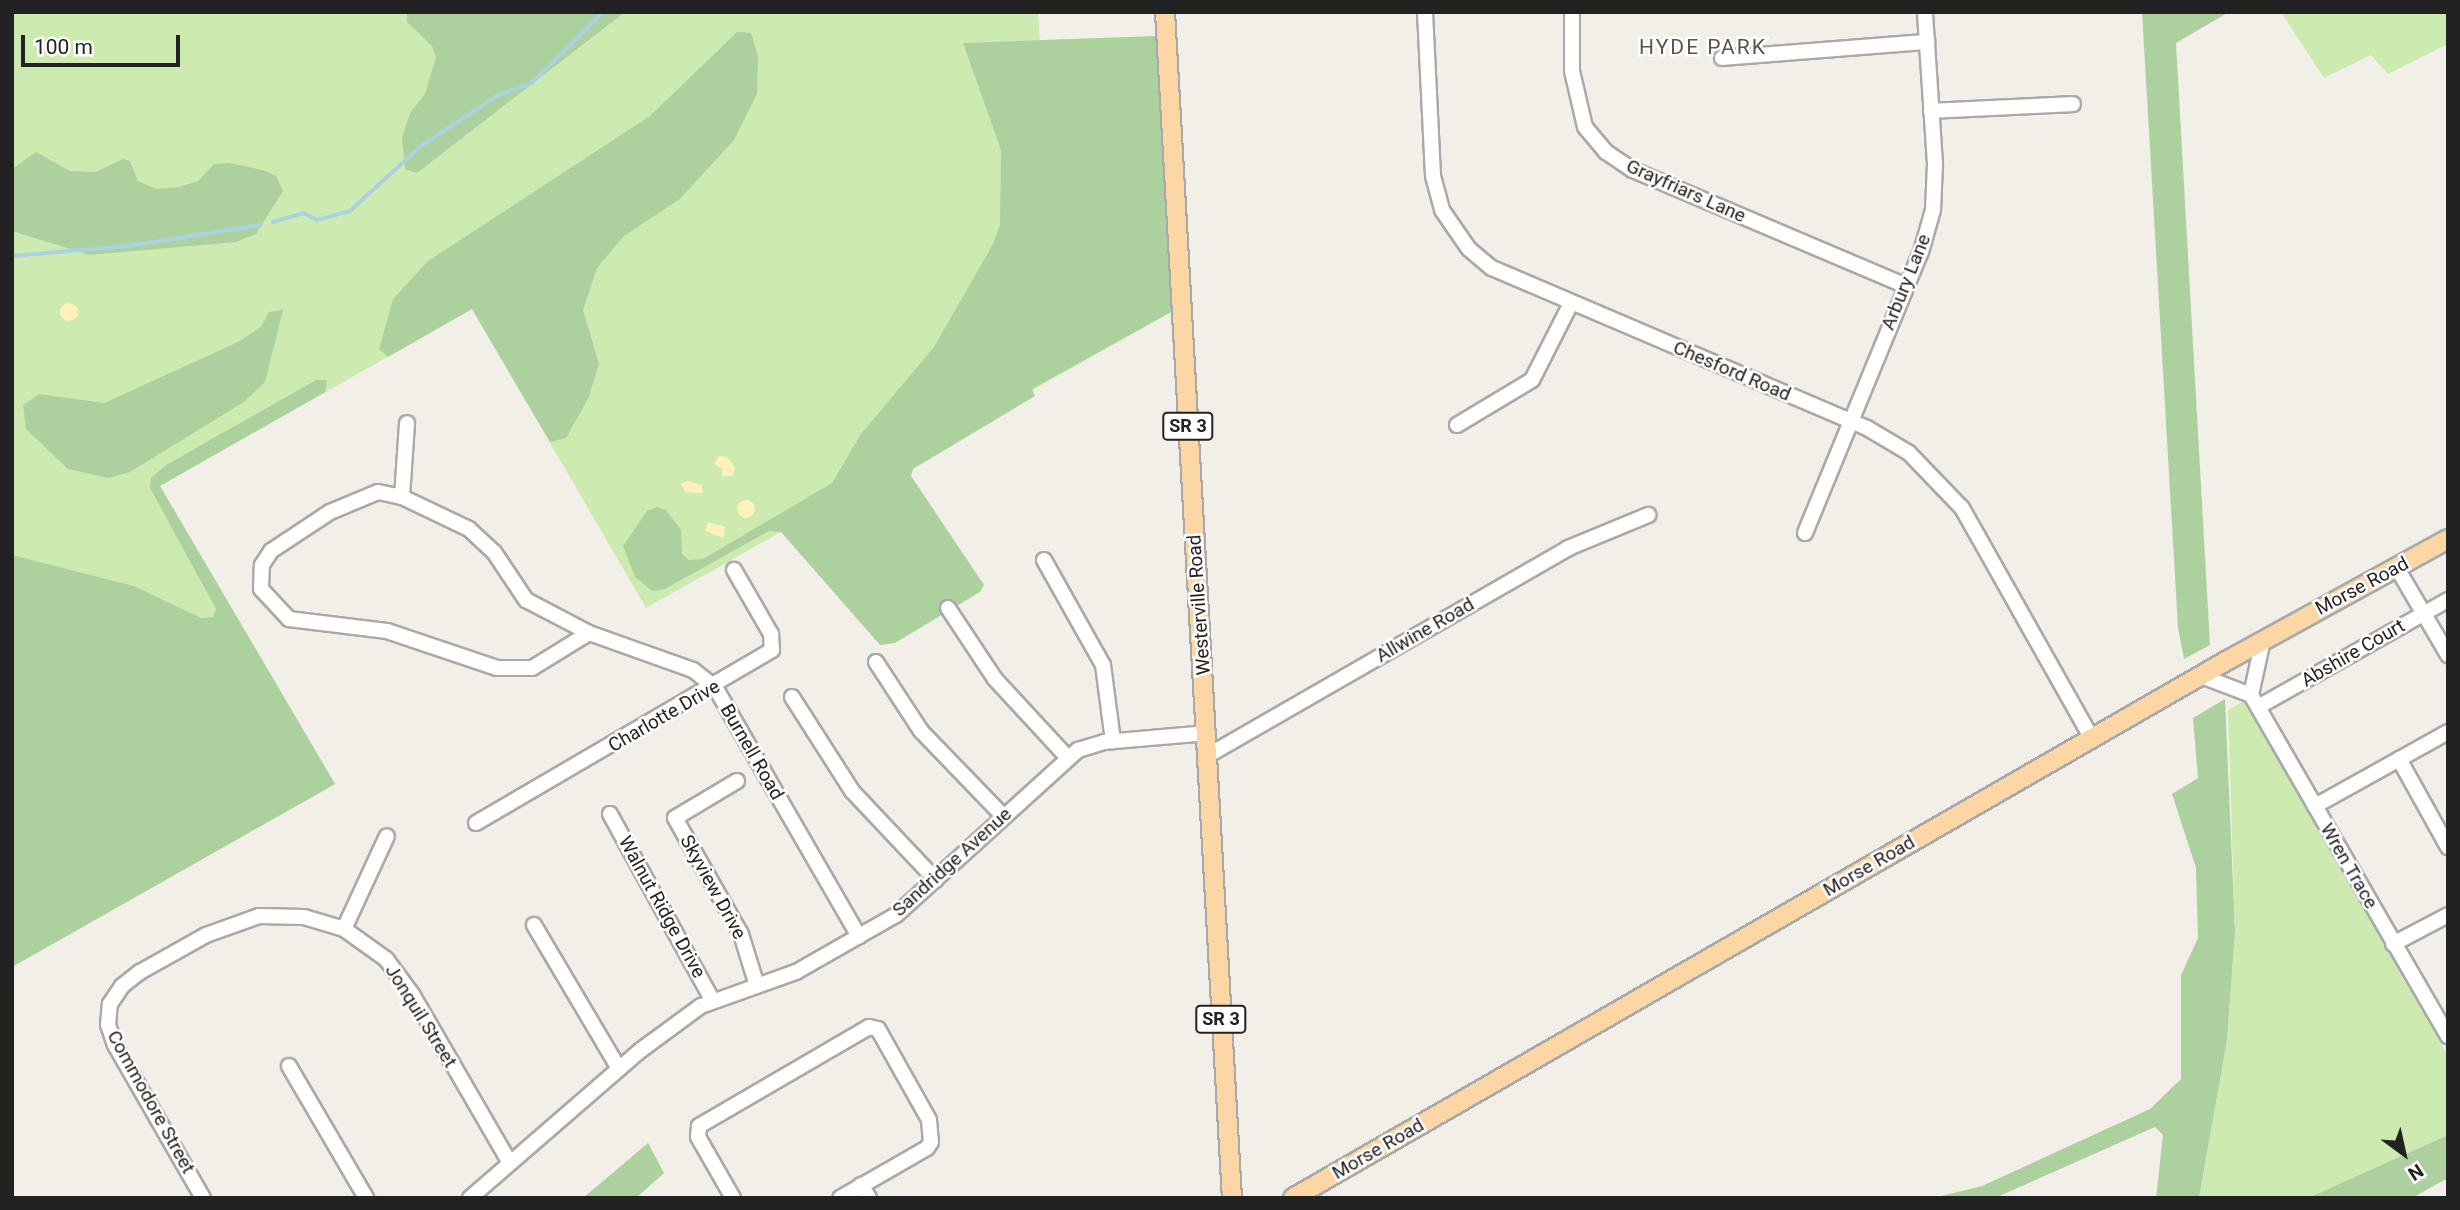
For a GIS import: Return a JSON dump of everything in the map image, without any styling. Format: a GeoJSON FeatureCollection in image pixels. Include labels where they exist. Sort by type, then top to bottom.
{"type":"FeatureCollection","features":[{"type":"Feature","properties":{"kind":"main road","name":"Westerville Road"},"geometry":{"type":"LineString","coordinates":[[1165,12],[1232,1198]]}},
{"type":"Feature","properties":{"kind":"main road","name":"Morse Road"},"geometry":{"type":"LineString","coordinates":[[1293,1198],[2263,640],[2448,539]]}},
{"type":"Feature","properties":{"kind":"street","name":"Chesford Road"},"geometry":{"type":"LineString","coordinates":[[1425,12],[1433,176],[1442,210],[1480,261],[1571,303],[1850,421],[1909,453],[1950,492],[2092,739]]}},
{"type":"Feature","properties":{"kind":"street","name":"Grayfriars Lane"},"geometry":{"type":"LineString","coordinates":[[1573,12],[1572,71],[1585,127],[1605,152],[1633,170],[1906,286]]}},
{"type":"Feature","properties":{"kind":"street","name":"Arbury Lane"},"geometry":{"type":"LineString","coordinates":[[1805,533],[1906,286],[1933,210],[1925,12]]}},
{"type":"Feature","properties":{"kind":"street"},"geometry":{"type":"LineString","coordinates":[[1722,58],[1927,42]]}},
{"type":"Feature","properties":{"kind":"street"},"geometry":{"type":"LineString","coordinates":[[1931,111],[2073,104]]}},
{"type":"Feature","properties":{"kind":"street"},"geometry":{"type":"LineString","coordinates":[[1457,425],[1532,380],[1571,303]]}},
{"type":"Feature","properties":{"kind":"street"},"geometry":{"type":"LineString","coordinates":[[407,423],[402,497],[378,492],[358,498],[271,551],[262,565],[261,589],[289,619],[387,631],[497,668],[532,668],[589,633]]}},
{"type":"Feature","properties":{"kind":"street","name":"Burnell Road"},"geometry":{"type":"LineString","coordinates":[[402,497],[469,529],[494,552],[526,600],[589,633],[693,670],[715,687],[859,936]]}},
{"type":"Feature","properties":{"kind":"street","name":"Allwine Road"},"geometry":{"type":"LineString","coordinates":[[1207,756],[1568,548],[1648,515]]}},
{"type":"Feature","properties":{"kind":"street"},"geometry":{"type":"LineString","coordinates":[[1044,560],[1103,665],[1113,741]]}},
{"type":"Feature","properties":{"kind":"street"},"geometry":{"type":"LineString","coordinates":[[2397,568],[2448,655]]}},
{"type":"Feature","properties":{"kind":"street","name":"Charlotte Drive"},"geometry":{"type":"LineString","coordinates":[[476,823],[715,687],[772,650],[771,634],[734,570]]}},
{"type":"Feature","properties":{"kind":"street","name":"Abshire Court"},"geometry":{"type":"LineString","coordinates":[[2255,701],[2448,600]]}},
{"type":"Feature","properties":{"kind":"street"},"geometry":{"type":"LineString","coordinates":[[948,608],[995,680],[1068,758]]}},
{"type":"Feature","properties":{"kind":"street"},"geometry":{"type":"LineString","coordinates":[[2201,676],[2255,701],[2263,640]]}},
{"type":"Feature","properties":{"kind":"street"},"geometry":{"type":"LineString","coordinates":[[876,662],[921,731],[1003,816]]}},
{"type":"Feature","properties":{"kind":"street"},"geometry":{"type":"LineString","coordinates":[[792,698],[852,791],[936,880]]}},
{"type":"Feature","properties":{"kind":"street","name":"Wren Trace"},"geometry":{"type":"LineString","coordinates":[[2255,701],[2448,1036]]}},
{"type":"Feature","properties":{"kind":"street"},"geometry":{"type":"LineString","coordinates":[[2315,806],[2448,732]]}},
{"type":"Feature","properties":{"kind":"street","name":"Sandridge Avenue"},"geometry":{"type":"LineString","coordinates":[[470,1198],[619,1069],[713,1001],[796,972],[896,915],[1068,758],[1113,741],[1207,733]]}},
{"type":"Feature","properties":{"kind":"street"},"geometry":{"type":"LineString","coordinates":[[2399,759],[2448,847]]}},
{"type":"Feature","properties":{"kind":"street","name":"Skyview Drive"},"geometry":{"type":"LineString","coordinates":[[737,781],[676,818],[741,934],[757,986]]}},
{"type":"Feature","properties":{"kind":"street","name":"Walnut Ridge Drive"},"geometry":{"type":"LineString","coordinates":[[610,814],[713,1001]]}},
{"type":"Feature","properties":{"kind":"street"},"geometry":{"type":"LineString","coordinates":[[344,929],[387,836]]}},
{"type":"Feature","properties":{"kind":"street"},"geometry":{"type":"LineString","coordinates":[[2393,944],[2448,915]]}},
{"type":"Feature","properties":{"kind":"street","name":"Jonquil Street"},"geometry":{"type":"LineString","coordinates":[[110,1004],[122,986],[140,972],[206,935],[259,916],[304,917],[344,929],[386,959],[412,994],[510,1163]]}},
{"type":"Feature","properties":{"kind":"street"},"geometry":{"type":"LineString","coordinates":[[534,925],[619,1069]]}},
{"type":"Feature","properties":{"kind":"street","name":"Commodore Street"},"geometry":{"type":"LineString","coordinates":[[110,1004],[108,1025],[115,1045],[203,1198]]}},
{"type":"Feature","properties":{"kind":"street"},"geometry":{"type":"LineString","coordinates":[[733,1198],[698,1137],[699,1126],[869,1027],[878,1029],[929,1120],[931,1142],[865,1191],[839,1198]]}},
{"type":"Feature","properties":{"kind":"street"},"geometry":{"type":"LineString","coordinates":[[289,1066],[366,1198]]}},
{"type":"Feature","properties":{"kind":"green space"},"geometry":{"type":"Polygon","coordinates":[[[12,12],[1038,12],[1040,40],[1158,36],[1173,311],[646,608],[472,309],[160,486],[335,784],[12,967],[12,12]]]}},
{"type":"Feature","properties":{"kind":"green space"},"geometry":{"type":"Polygon","coordinates":[[[407,12],[625,12],[417,173],[405,169],[402,138],[410,113],[425,94],[436,57],[432,46],[407,22],[407,12]]]}},
{"type":"Feature","properties":{"kind":"green space"},"geometry":{"type":"Polygon","coordinates":[[[2142,12],[2229,12],[2176,43],[2210,645],[2184,659],[2178,628],[2142,12]]]}},
{"type":"Feature","properties":{"kind":"green space"},"geometry":{"type":"Polygon","coordinates":[[[2281,12],[2448,12],[2448,44],[2388,74],[2371,55],[2324,78],[2281,12]]]}},
{"type":"Feature","properties":{"kind":"green space"},"geometry":{"type":"Polygon","coordinates":[[[737,32],[751,33],[758,56],[757,94],[734,140],[680,199],[624,236],[597,268],[583,310],[599,364],[588,399],[566,438],[550,442],[472,309],[388,357],[379,349],[393,299],[428,261],[650,116],[737,32]]]}},
{"type":"Feature","properties":{"kind":"green space"},"geometry":{"type":"Polygon","coordinates":[[[1158,36],[1173,311],[1032,389],[1035,396],[913,469],[911,476],[984,585],[980,592],[895,643],[880,645],[781,532],[769,531],[665,589],[652,591],[635,577],[623,546],[647,511],[657,507],[666,510],[681,530],[682,554],[689,560],[703,559],[832,483],[861,434],[934,347],[993,244],[1000,225],[1001,150],[963,43],[1158,36]]]}},
{"type":"Feature","properties":{"kind":"green space"},"geometry":{"type":"Polygon","coordinates":[[[36,152],[70,171],[96,172],[123,159],[130,161],[138,181],[157,189],[179,187],[198,181],[214,164],[229,163],[263,170],[276,176],[283,191],[256,234],[236,242],[90,255],[12,231],[12,169],[36,152]]]}},
{"type":"Feature","properties":{"kind":"green space"},"geometry":{"type":"Polygon","coordinates":[[[283,310],[265,382],[244,402],[130,472],[108,478],[68,469],[26,429],[23,405],[39,394],[104,403],[238,342],[261,327],[269,312],[283,310]]]}},
{"type":"Feature","properties":{"kind":"green space"},"geometry":{"type":"Polygon","coordinates":[[[316,380],[327,380],[325,392],[160,486],[335,784],[12,967],[12,555],[134,586],[201,618],[213,617],[216,609],[150,488],[151,478],[166,465],[316,380]]]}},
{"type":"Feature","properties":{"kind":"green space"},"geometry":{"type":"Polygon","coordinates":[[[2225,699],[2235,931],[2227,1040],[2199,1198],[2156,1198],[2163,1135],[2155,1127],[1995,1198],[1933,1198],[1982,1186],[2150,1109],[2181,1079],[2181,975],[2198,938],[2196,868],[2172,794],[2198,778],[2193,718],[2225,699]]]}},
{"type":"Feature","properties":{"kind":"green space"},"geometry":{"type":"Polygon","coordinates":[[[2244,701],[2448,1056],[2448,1135],[2308,1198],[2199,1198],[2227,1040],[2235,931],[2228,710],[2244,701]]]}},
{"type":"Feature","properties":{"kind":"green space"},"geometry":{"type":"Polygon","coordinates":[[[2448,1135],[2448,1178],[2412,1198],[2308,1198],[2448,1135]]]}},
{"type":"Feature","properties":{"kind":"green space"},"geometry":{"type":"Polygon","coordinates":[[[648,1143],[664,1173],[636,1198],[583,1198],[648,1143]]]}},
{"type":"Feature","properties":{"kind":"sand"},"geometry":{"type":"Polygon","coordinates":[[[69,303],[75,306],[78,312],[75,318],[69,321],[63,318],[60,312],[63,306],[69,303]]]}},
{"type":"Feature","properties":{"kind":"sand"},"geometry":{"type":"Polygon","coordinates":[[[719,456],[727,457],[735,468],[733,476],[722,476],[722,468],[714,464],[719,456]]]}},
{"type":"Feature","properties":{"kind":"sand"},"geometry":{"type":"Polygon","coordinates":[[[687,481],[702,485],[703,493],[685,492],[681,484],[687,481]]]}},
{"type":"Feature","properties":{"kind":"sand"},"geometry":{"type":"Polygon","coordinates":[[[742,500],[750,500],[755,509],[753,516],[742,518],[737,513],[737,505],[742,500]]]}},
{"type":"Feature","properties":{"kind":"sand"},"geometry":{"type":"Polygon","coordinates":[[[708,522],[725,527],[724,538],[705,531],[708,522]]]}},
{"type":"Feature","properties":{"kind":"waterway"},"geometry":{"type":"LineString","coordinates":[[273,222],[304,213],[317,220],[350,211],[420,147],[499,95],[532,83],[603,12]]}},
{"type":"Feature","properties":{"kind":"waterway"},"geometry":{"type":"LineString","coordinates":[[12,256],[128,246],[260,225]]}},
{"type":"Feature","properties":{"kind":"district","name":"HYDE PARK"},"geometry":{"type":"Point","coordinates":[1703,47]}}]}
